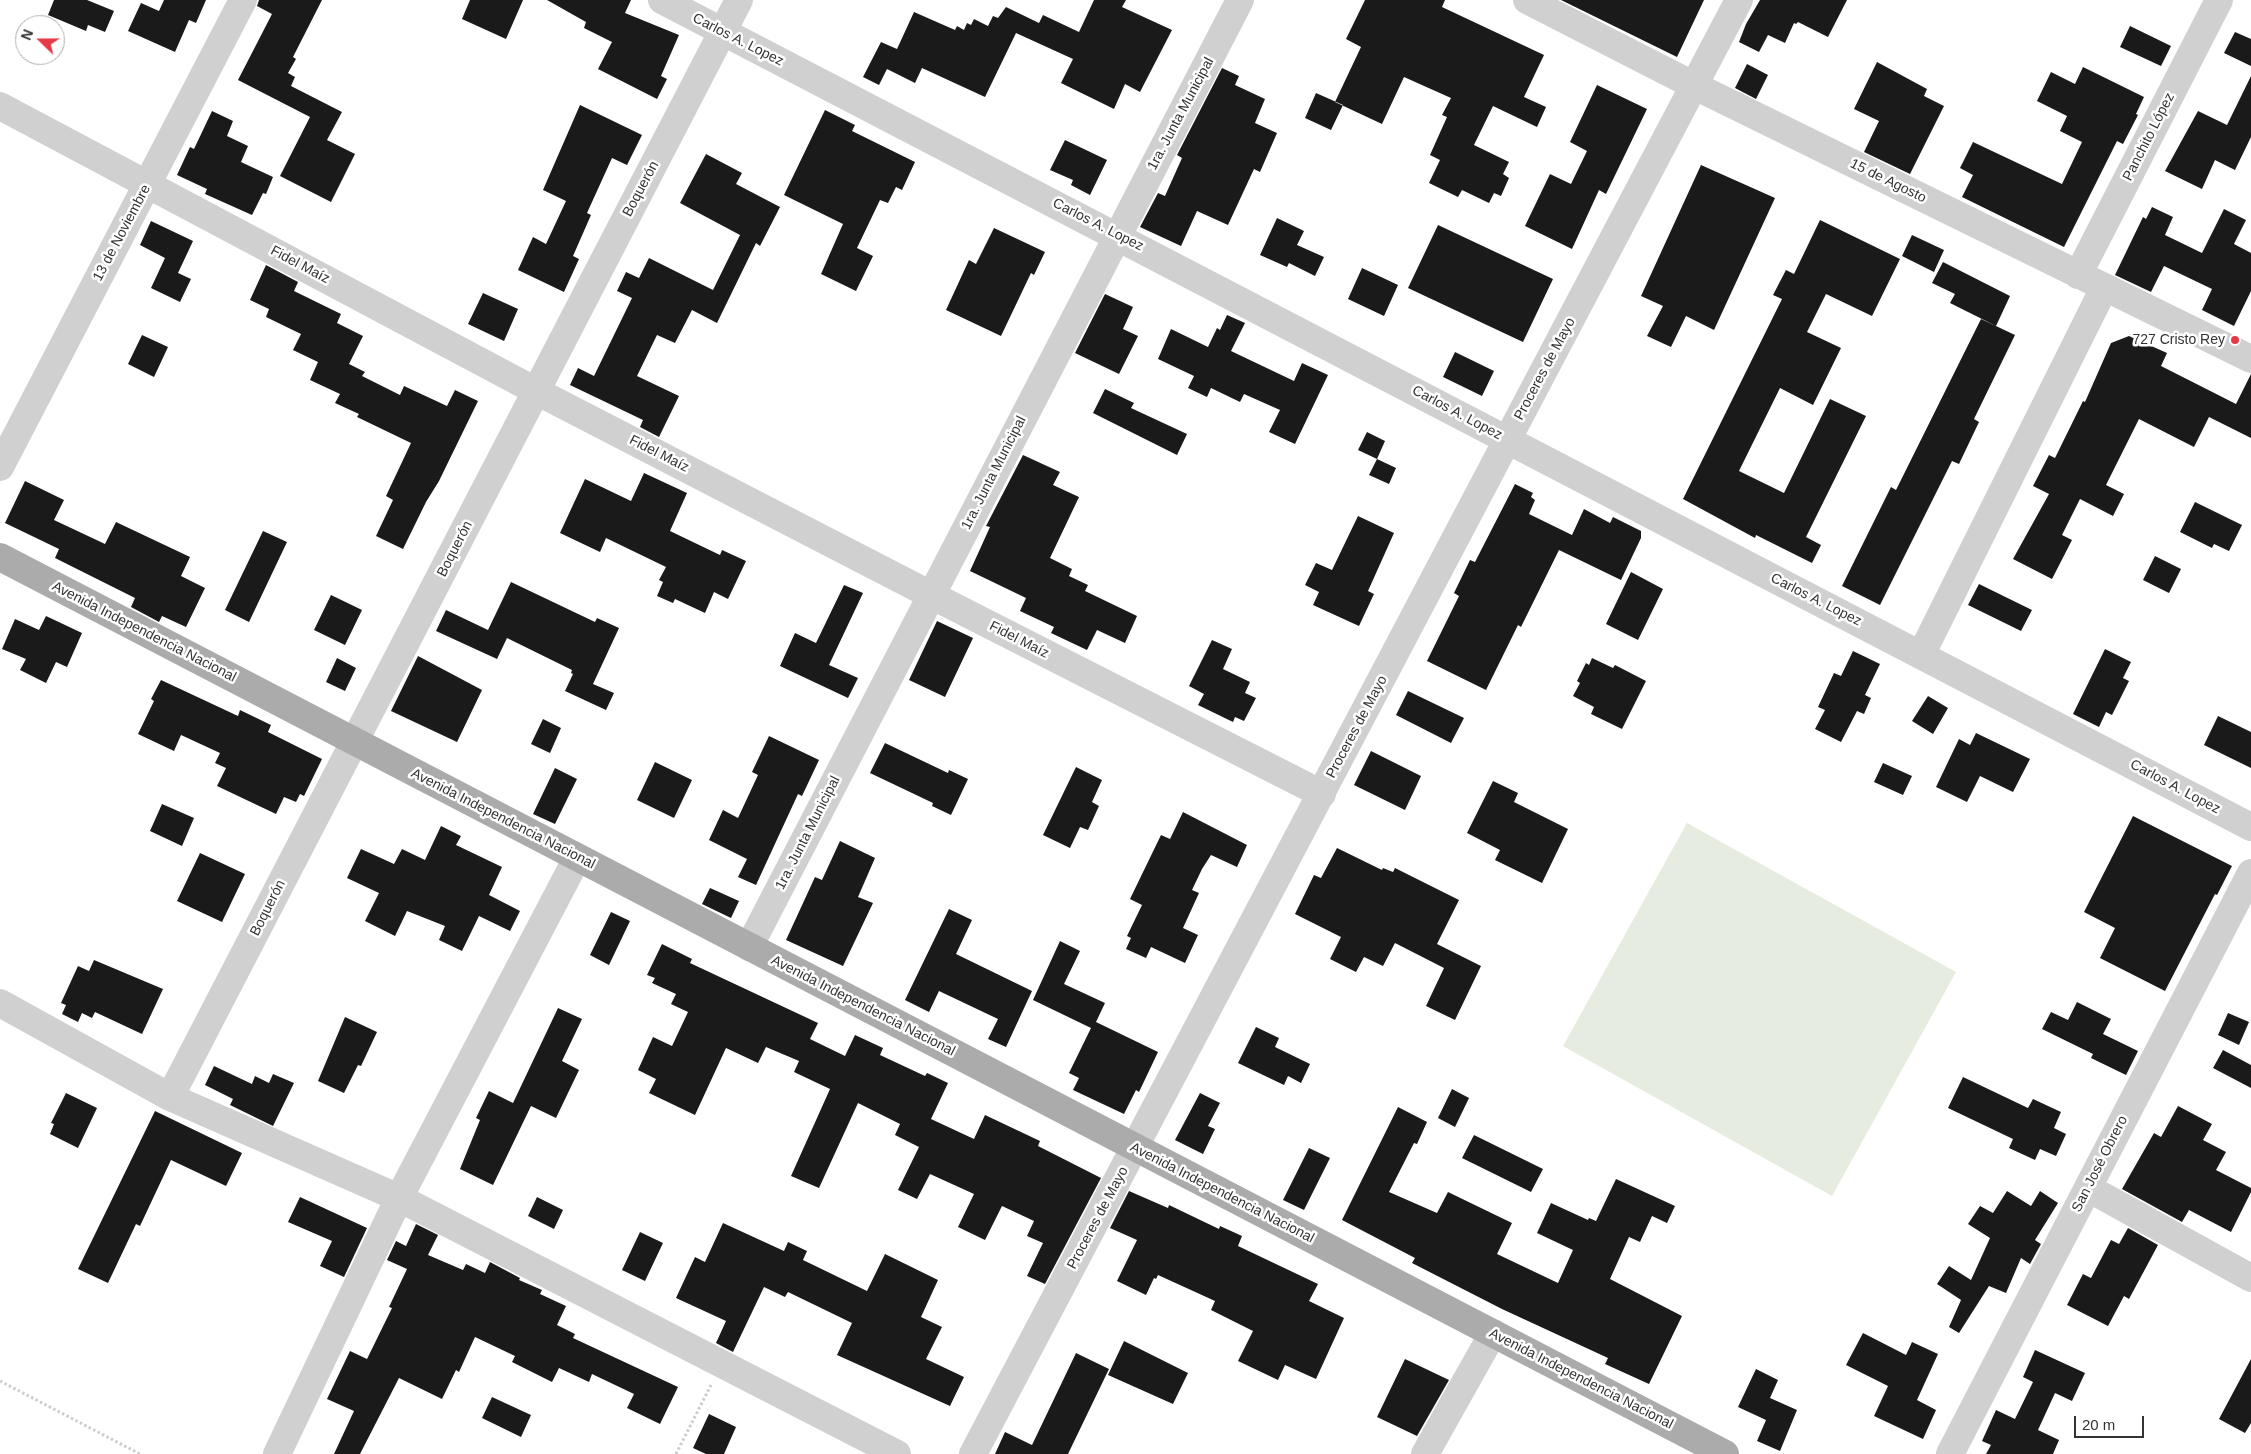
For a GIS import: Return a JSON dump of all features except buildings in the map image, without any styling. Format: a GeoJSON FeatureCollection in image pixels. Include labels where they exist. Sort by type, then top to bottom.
{"type":"FeatureCollection","features":[{"type":"Feature","properties":{"kind":"main road","name":"Avenida Independencia Nacional"},"geometry":{"type":"LineString","coordinates":[[0,557],[1725,1454]]}},
{"type":"Feature","properties":{"kind":"street","name":"13 de Noviembre"},"geometry":{"type":"LineString","coordinates":[[0,467],[243,0]]}},
{"type":"Feature","properties":{"kind":"street","name":"Carlos A. Lopez"},"geometry":{"type":"LineString","coordinates":[[662,0],[1118,235],[1507,440],[2251,827]]}},
{"type":"Feature","properties":{"kind":"street","name":"Boquerón"},"geometry":{"type":"LineString","coordinates":[[170,1097],[739,0]]}},
{"type":"Feature","properties":{"kind":"street","name":"1ra. Junta Municipal"},"geometry":{"type":"LineString","coordinates":[[749,947],[1240,0]]}},
{"type":"Feature","properties":{"kind":"street","name":"15 de Agosto"},"geometry":{"type":"LineString","coordinates":[[1527,0],[1694,86],[2251,359]]}},
{"type":"Feature","properties":{"kind":"street","name":"Proceres de Mayo"},"geometry":{"type":"LineString","coordinates":[[973,1454],[1136,1148],[1739,0]]}},
{"type":"Feature","properties":{"kind":"street","name":"Panchito López"},"geometry":{"type":"LineString","coordinates":[[2078,275],[2219,0]]}},
{"type":"Feature","properties":{"kind":"street","name":"Fidel Maíz"},"geometry":{"type":"LineString","coordinates":[[0,106],[536,391],[1322,794]]}},
{"type":"Feature","properties":{"kind":"street"},"geometry":{"type":"LineString","coordinates":[[1922,655],[2104,288]]}},
{"type":"Feature","properties":{"kind":"street"},"geometry":{"type":"LineString","coordinates":[[277,1454],[399,1198],[578,858]]}},
{"type":"Feature","properties":{"kind":"street","name":"San José Obrero"},"geometry":{"type":"LineString","coordinates":[[1950,1454],[2251,874]]}},
{"type":"Feature","properties":{"kind":"street"},"geometry":{"type":"LineString","coordinates":[[0,1003],[170,1097],[399,1198],[897,1454]]}},
{"type":"Feature","properties":{"kind":"street"},"geometry":{"type":"LineString","coordinates":[[2088,1188],[2251,1278]]}},
{"type":"Feature","properties":{"kind":"street"},"geometry":{"type":"LineString","coordinates":[[1426,1454],[1493,1333]]}},
{"type":"Feature","properties":{"kind":"path"},"geometry":{"type":"LineString","coordinates":[[676,1454],[722,1364]]}},
{"type":"Feature","properties":{"kind":"path"},"geometry":{"type":"LineString","coordinates":[[0,1381],[140,1454]]}},
{"type":"Feature","properties":{"kind":"shaded area"},"geometry":{"type":"Polygon","coordinates":[[[1687,823],[1956,972],[1832,1196],[1563,1046],[1687,823]]]}},
{"type":"Feature","properties":{"kind":"place","name":"727 Cristo Rey"},"geometry":{"type":"Point","coordinates":[2235,340]}}]}
